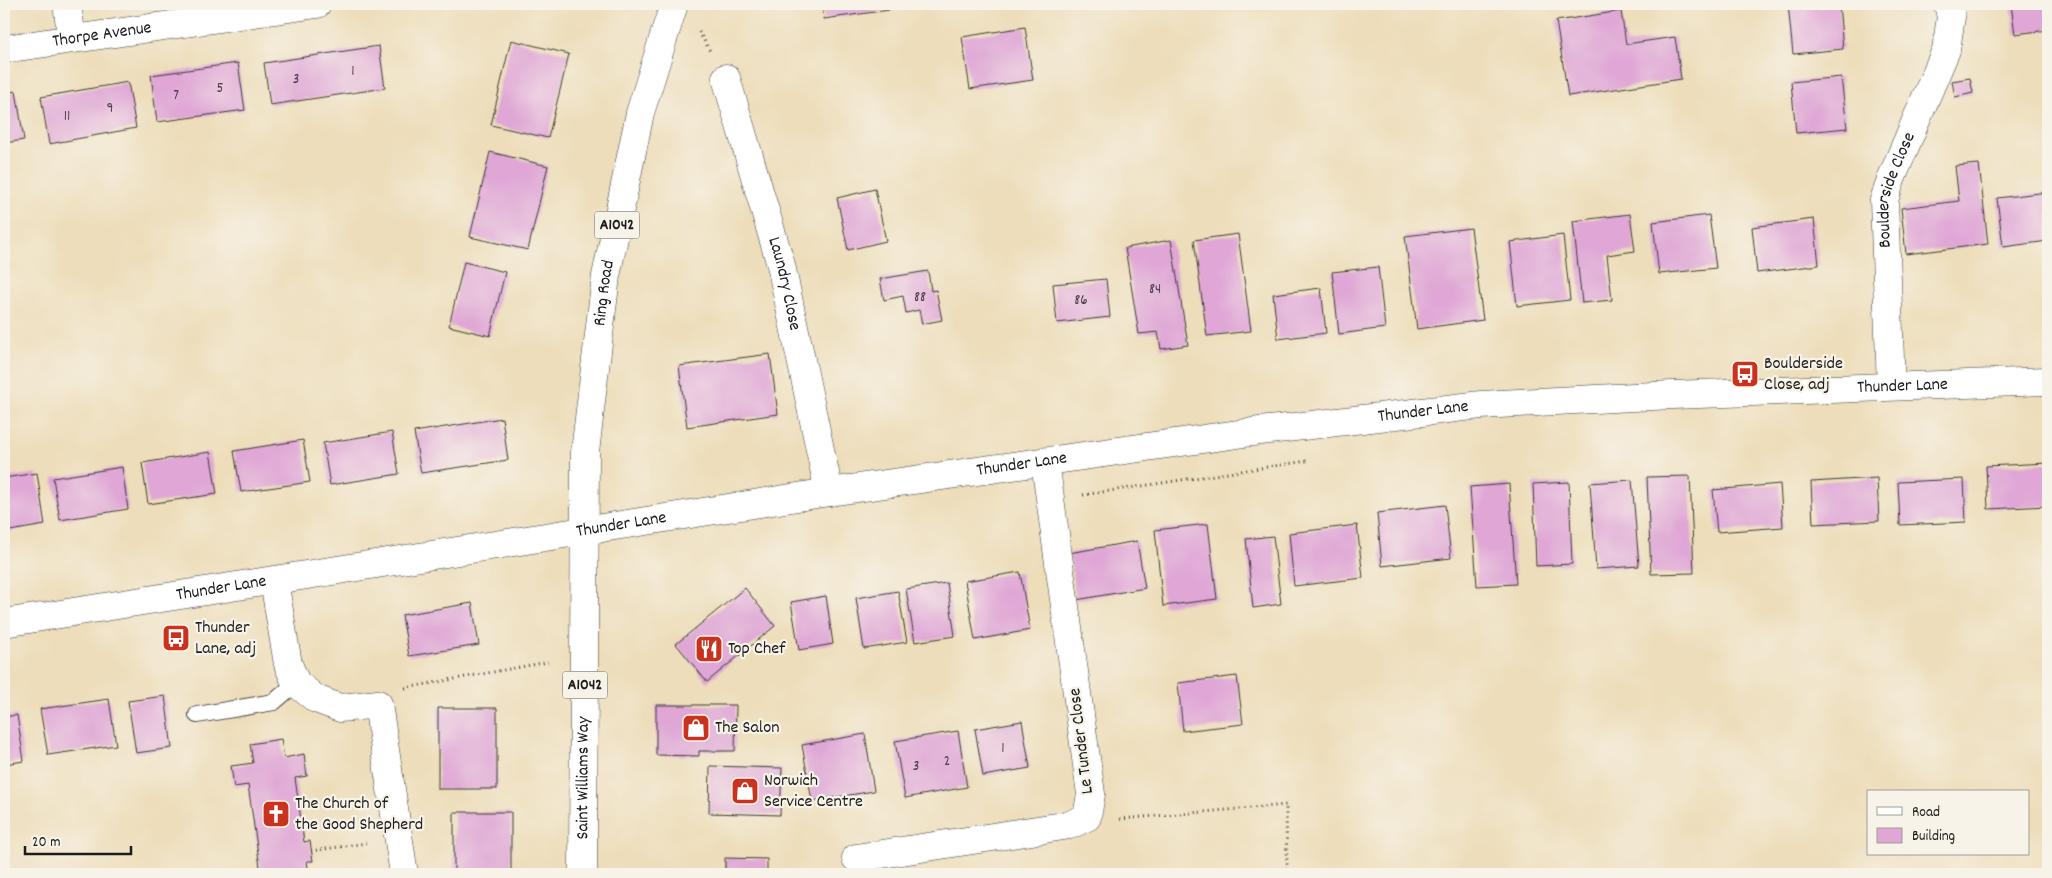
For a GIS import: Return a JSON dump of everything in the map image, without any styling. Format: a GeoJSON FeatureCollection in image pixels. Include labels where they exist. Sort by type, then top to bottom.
{"type":"FeatureCollection","features":[{"type":"Feature","properties":{"kind":"main road"},"geometry":{"type":"LineString","coordinates":[[67,4],[72,39]]}},
{"type":"Feature","properties":{"kind":"main road","name":"Thorpe Avenue"},"geometry":{"type":"LineString","coordinates":[[4,49],[317,4]]}},
{"type":"Feature","properties":{"kind":"main road","name":"Ring Road"},"geometry":{"type":"LineString","coordinates":[[584,530],[586,452],[606,276],[640,113],[674,4]]}},
{"type":"Feature","properties":{"kind":"main road","name":"Boulderside Close"},"geometry":{"type":"LineString","coordinates":[[1891,386],[1884,200],[1946,50],[1951,17],[1948,4]]}},
{"type":"Feature","properties":{"kind":"main road","name":"Laundry Close"},"geometry":{"type":"LineString","coordinates":[[726,78],[781,264],[829,492]]}},
{"type":"Feature","properties":{"kind":"main road","name":"Thunder Lane"},"geometry":{"type":"LineString","coordinates":[[4,623],[829,492],[1252,432],[1481,405],[1672,395],[2048,381]]}},
{"type":"Feature","properties":{"kind":"main road","name":"Le Tunder Close"},"geometry":{"type":"LineString","coordinates":[[856,858],[1070,826],[1087,817],[1091,794],[1045,462]]}},
{"type":"Feature","properties":{"kind":"main road","name":"Saint Williams Way"},"geometry":{"type":"LineString","coordinates":[[583,874],[584,530]]}},
{"type":"Feature","properties":{"kind":"main road"},"geometry":{"type":"LineString","coordinates":[[274,581],[288,664],[296,683],[316,699],[340,708],[378,704],[404,874]]}},
{"type":"Feature","properties":{"kind":"lane"},"geometry":{"type":"LineString","coordinates":[[197,715],[274,702],[296,683]]}},
{"type":"Feature","properties":{"kind":"path"},"geometry":{"type":"LineString","coordinates":[[696,28],[726,78]]}},
{"type":"Feature","properties":{"kind":"path"},"geometry":{"type":"LineString","coordinates":[[1050,500],[1314,460]]}},
{"type":"Feature","properties":{"kind":"path"},"geometry":{"type":"LineString","coordinates":[[378,704],[408,686],[548,662]]}},
{"type":"Feature","properties":{"kind":"path"},"geometry":{"type":"LineString","coordinates":[[1087,817],[1110,819],[1286,805],[1287,874]]}},
{"type":"Feature","properties":{"kind":"path"},"geometry":{"type":"LineString","coordinates":[[311,850],[399,838]]}},
{"type":"Feature","properties":{"kind":"building"},"geometry":{"type":"Polygon","coordinates":[[[822,4],[888,4],[889,10],[824,19],[822,4]]]}},
{"type":"Feature","properties":{"kind":"building"},"geometry":{"type":"Polygon","coordinates":[[[1788,4],[1839,4],[1843,49],[1793,54],[1788,4]]]}},
{"type":"Feature","properties":{"kind":"building"},"geometry":{"type":"Polygon","coordinates":[[[2011,4],[2048,4],[2048,30],[2015,34],[2011,4]]]}},
{"type":"Feature","properties":{"kind":"building"},"geometry":{"type":"Polygon","coordinates":[[[1621,11],[1626,44],[1675,37],[1681,79],[1568,96],[1556,21],[1621,11]]]}},
{"type":"Feature","properties":{"kind":"building"},"geometry":{"type":"Polygon","coordinates":[[[1025,27],[1033,80],[970,89],[962,37],[1025,27]]]}},
{"type":"Feature","properties":{"kind":"building"},"geometry":{"type":"Polygon","coordinates":[[[511,40],[569,54],[548,138],[491,125],[511,40]]]}},
{"type":"Feature","properties":{"kind":"building"},"geometry":{"type":"Polygon","coordinates":[[[379,46],[385,88],[270,105],[264,63],[379,46]]]}},
{"type":"Feature","properties":{"kind":"building"},"geometry":{"type":"Polygon","coordinates":[[[238,63],[245,110],[157,122],[151,75],[238,63]]]}},
{"type":"Feature","properties":{"kind":"building"},"geometry":{"type":"Polygon","coordinates":[[[1841,77],[1847,128],[1796,133],[1791,82],[1841,77]]]}},
{"type":"Feature","properties":{"kind":"building"},"geometry":{"type":"Polygon","coordinates":[[[1970,78],[1973,93],[1955,97],[1952,81],[1970,78]]]}},
{"type":"Feature","properties":{"kind":"building"},"geometry":{"type":"Polygon","coordinates":[[[128,82],[136,128],[49,144],[41,97],[128,82]]]}},
{"type":"Feature","properties":{"kind":"building"},"geometry":{"type":"Polygon","coordinates":[[[16,91],[24,140],[4,143],[4,93],[16,91]]]}},
{"type":"Feature","properties":{"kind":"building"},"geometry":{"type":"Polygon","coordinates":[[[490,152],[548,166],[528,250],[470,237],[490,152]]]}},
{"type":"Feature","properties":{"kind":"building"},"geometry":{"type":"Polygon","coordinates":[[[1979,164],[1988,244],[1906,254],[1901,208],[1959,201],[1955,166],[1979,164]]]}},
{"type":"Feature","properties":{"kind":"building"},"geometry":{"type":"Polygon","coordinates":[[[875,189],[886,241],[848,250],[837,198],[875,189]]]}},
{"type":"Feature","properties":{"kind":"building"},"geometry":{"type":"Polygon","coordinates":[[[2048,192],[2048,241],[2003,247],[1997,198],[2048,192]]]}},
{"type":"Feature","properties":{"kind":"building"},"geometry":{"type":"Polygon","coordinates":[[[1630,214],[1635,251],[1607,255],[1612,300],[1582,303],[1573,221],[1630,214]]]}},
{"type":"Feature","properties":{"kind":"building"},"geometry":{"type":"Polygon","coordinates":[[[1709,215],[1716,268],[1659,274],[1653,222],[1709,215]]]}},
{"type":"Feature","properties":{"kind":"building"},"geometry":{"type":"Polygon","coordinates":[[[1814,219],[1819,265],[1757,273],[1752,227],[1814,219]]]}},
{"type":"Feature","properties":{"kind":"building"},"geometry":{"type":"Polygon","coordinates":[[[1471,228],[1483,320],[1417,329],[1405,236],[1471,228]]]}},
{"type":"Feature","properties":{"kind":"building"},"geometry":{"type":"Polygon","coordinates":[[[1238,234],[1251,331],[1207,336],[1194,240],[1238,234]]]}},
{"type":"Feature","properties":{"kind":"building"},"geometry":{"type":"Polygon","coordinates":[[[1563,235],[1570,300],[1517,306],[1510,242],[1563,235]]]}},
{"type":"Feature","properties":{"kind":"building"},"geometry":{"type":"Polygon","coordinates":[[[1171,240],[1188,345],[1161,349],[1158,332],[1139,334],[1125,248],[1171,240]]]}},
{"type":"Feature","properties":{"kind":"building"},"geometry":{"type":"Polygon","coordinates":[[[464,262],[505,272],[490,336],[449,326],[464,262]]]}},
{"type":"Feature","properties":{"kind":"building"},"geometry":{"type":"Polygon","coordinates":[[[1378,267],[1385,328],[1339,334],[1332,272],[1378,267]]]}},
{"type":"Feature","properties":{"kind":"building"},"geometry":{"type":"Polygon","coordinates":[[[928,271],[931,291],[936,290],[942,320],[922,324],[919,310],[906,313],[903,296],[884,300],[880,279],[928,271]]]}},
{"type":"Feature","properties":{"kind":"building"},"geometry":{"type":"Polygon","coordinates":[[[1106,279],[1110,317],[1057,323],[1053,284],[1106,279]]]}},
{"type":"Feature","properties":{"kind":"building"},"geometry":{"type":"Polygon","coordinates":[[[1321,288],[1326,333],[1278,339],[1273,294],[1321,288]]]}},
{"type":"Feature","properties":{"kind":"building"},"geometry":{"type":"Polygon","coordinates":[[[770,354],[778,414],[687,427],[679,366],[770,354]]]}},
{"type":"Feature","properties":{"kind":"building"},"geometry":{"type":"Polygon","coordinates":[[[502,418],[508,460],[421,473],[414,432],[502,418]]]}},
{"type":"Feature","properties":{"kind":"building"},"geometry":{"type":"Polygon","coordinates":[[[392,432],[399,474],[330,485],[323,443],[392,432]]]}},
{"type":"Feature","properties":{"kind":"building"},"geometry":{"type":"Polygon","coordinates":[[[303,440],[310,482],[241,492],[234,451],[303,440]]]}},
{"type":"Feature","properties":{"kind":"building"},"geometry":{"type":"Polygon","coordinates":[[[210,452],[217,494],[148,504],[142,463],[210,452]]]}},
{"type":"Feature","properties":{"kind":"building"},"geometry":{"type":"Polygon","coordinates":[[[2048,463],[2048,506],[1988,509],[1986,466],[2048,463]]]}},
{"type":"Feature","properties":{"kind":"building"},"geometry":{"type":"Polygon","coordinates":[[[122,467],[128,509],[60,520],[53,478],[122,467]]]}},
{"type":"Feature","properties":{"kind":"building"},"geometry":{"type":"Polygon","coordinates":[[[37,473],[45,525],[4,532],[4,478],[37,473]]]}},
{"type":"Feature","properties":{"kind":"building"},"geometry":{"type":"Polygon","coordinates":[[[1690,476],[1694,573],[1651,574],[1647,477],[1690,476]]]}},
{"type":"Feature","properties":{"kind":"building"},"geometry":{"type":"Polygon","coordinates":[[[1877,478],[1879,521],[1813,524],[1811,482],[1877,478]]]}},
{"type":"Feature","properties":{"kind":"building"},"geometry":{"type":"Polygon","coordinates":[[[1964,479],[1966,522],[1900,525],[1898,482],[1964,479]]]}},
{"type":"Feature","properties":{"kind":"building"},"geometry":{"type":"Polygon","coordinates":[[[1632,480],[1639,566],[1596,569],[1590,483],[1632,480]]]}},
{"type":"Feature","properties":{"kind":"building"},"geometry":{"type":"Polygon","coordinates":[[[1569,482],[1572,564],[1536,566],[1533,484],[1569,482]]]}},
{"type":"Feature","properties":{"kind":"building"},"geometry":{"type":"Polygon","coordinates":[[[1509,484],[1516,584],[1477,586],[1470,487],[1509,484]]]}},
{"type":"Feature","properties":{"kind":"building"},"geometry":{"type":"Polygon","coordinates":[[[1780,484],[1783,527],[1717,532],[1713,490],[1780,484]]]}},
{"type":"Feature","properties":{"kind":"building"},"geometry":{"type":"Polygon","coordinates":[[[1445,505],[1451,558],[1382,566],[1377,513],[1445,505]]]}},
{"type":"Feature","properties":{"kind":"building"},"geometry":{"type":"Polygon","coordinates":[[[1208,524],[1217,599],[1163,606],[1155,530],[1208,524]]]}},
{"type":"Feature","properties":{"kind":"building"},"geometry":{"type":"Polygon","coordinates":[[[1357,525],[1363,578],[1294,586],[1289,533],[1357,525]]]}},
{"type":"Feature","properties":{"kind":"building"},"geometry":{"type":"Polygon","coordinates":[[[1273,536],[1281,604],[1253,608],[1246,539],[1273,536]]]}},
{"type":"Feature","properties":{"kind":"building"},"geometry":{"type":"Polygon","coordinates":[[[1137,541],[1145,588],[1076,600],[1069,553],[1137,541]]]}},
{"type":"Feature","properties":{"kind":"building"},"geometry":{"type":"Polygon","coordinates":[[[1020,572],[1030,630],[975,640],[965,581],[1020,572]]]}},
{"type":"Feature","properties":{"kind":"building"},"geometry":{"type":"Polygon","coordinates":[[[947,583],[955,636],[915,642],[906,589],[947,583]]]}},
{"type":"Feature","properties":{"kind":"building"},"geometry":{"type":"Polygon","coordinates":[[[745,588],[775,626],[707,682],[676,644],[745,588]]]}},
{"type":"Feature","properties":{"kind":"building"},"geometry":{"type":"Polygon","coordinates":[[[898,591],[907,642],[864,649],[856,598],[898,591]]]}},
{"type":"Feature","properties":{"kind":"building"},"geometry":{"type":"Polygon","coordinates":[[[826,596],[833,644],[799,650],[791,602],[826,596]]]}},
{"type":"Feature","properties":{"kind":"building"},"geometry":{"type":"Polygon","coordinates":[[[472,603],[479,645],[409,656],[402,615],[472,603]]]}},
{"type":"Feature","properties":{"kind":"building"},"geometry":{"type":"Polygon","coordinates":[[[1237,676],[1243,724],[1183,731],[1178,683],[1237,676]]]}},
{"type":"Feature","properties":{"kind":"building"},"geometry":{"type":"Polygon","coordinates":[[[165,696],[172,748],[136,753],[128,701],[165,696]]]}},
{"type":"Feature","properties":{"kind":"building"},"geometry":{"type":"Polygon","coordinates":[[[109,699],[116,745],[48,755],[40,709],[109,699]]]}},
{"type":"Feature","properties":{"kind":"building","name":"The Salon"},"geometry":{"type":"Polygon","coordinates":[[[656,705],[736,705],[735,751],[699,751],[699,756],[656,755],[656,705]]]}},
{"type":"Feature","properties":{"kind":"building"},"geometry":{"type":"Polygon","coordinates":[[[438,708],[497,708],[497,789],[438,789],[438,708]]]}},
{"type":"Feature","properties":{"kind":"building"},"geometry":{"type":"Polygon","coordinates":[[[17,715],[24,761],[4,764],[4,717],[17,715]]]}},
{"type":"Feature","properties":{"kind":"building"},"geometry":{"type":"Polygon","coordinates":[[[1022,721],[1030,768],[983,776],[975,729],[1022,721]]]}},
{"type":"Feature","properties":{"kind":"building"},"geometry":{"type":"Polygon","coordinates":[[[958,731],[967,787],[905,798],[895,741],[958,731]]]}},
{"type":"Feature","properties":{"kind":"building"},"geometry":{"type":"Polygon","coordinates":[[[865,734],[874,791],[812,801],[802,745],[865,734]]]}},
{"type":"Feature","properties":{"kind":"building","name":"The Church of the Good Shepherd"},"geometry":{"type":"Polygon","coordinates":[[[281,739],[284,758],[304,754],[307,776],[295,778],[304,842],[310,841],[313,861],[307,861],[309,874],[261,874],[248,785],[234,787],[231,766],[253,763],[250,744],[281,739]]]}},
{"type":"Feature","properties":{"kind":"building","name":"Norwich Service Centre"},"geometry":{"type":"Polygon","coordinates":[[[710,766],[782,768],[780,815],[709,813],[710,766]]]}},
{"type":"Feature","properties":{"kind":"building"},"geometry":{"type":"Polygon","coordinates":[[[454,812],[511,812],[511,874],[454,874],[454,812]]]}},
{"type":"Feature","properties":{"kind":"building"},"geometry":{"type":"Polygon","coordinates":[[[725,858],[767,859],[767,874],[725,874],[725,858]]]}},
{"type":"Feature","properties":{"kind":"place","name":"Boulderside Close, adj"},"geometry":{"type":"Point","coordinates":[1745,374]}},
{"type":"Feature","properties":{"kind":"place","name":"Thunder Lane, adj"},"geometry":{"type":"Point","coordinates":[176,638]}},
{"type":"Feature","properties":{"kind":"place","name":"Top Chef"},"geometry":{"type":"Point","coordinates":[709,649]}},
{"type":"Feature","properties":{"kind":"place","name":"The Salon"},"geometry":{"type":"Point","coordinates":[696,728]}},
{"type":"Feature","properties":{"kind":"place","name":"Norwich Service Centre"},"geometry":{"type":"Point","coordinates":[745,791]}},
{"type":"Feature","properties":{"kind":"place","name":"The Church of the Good Shepherd"},"geometry":{"type":"Point","coordinates":[276,814]}}]}
